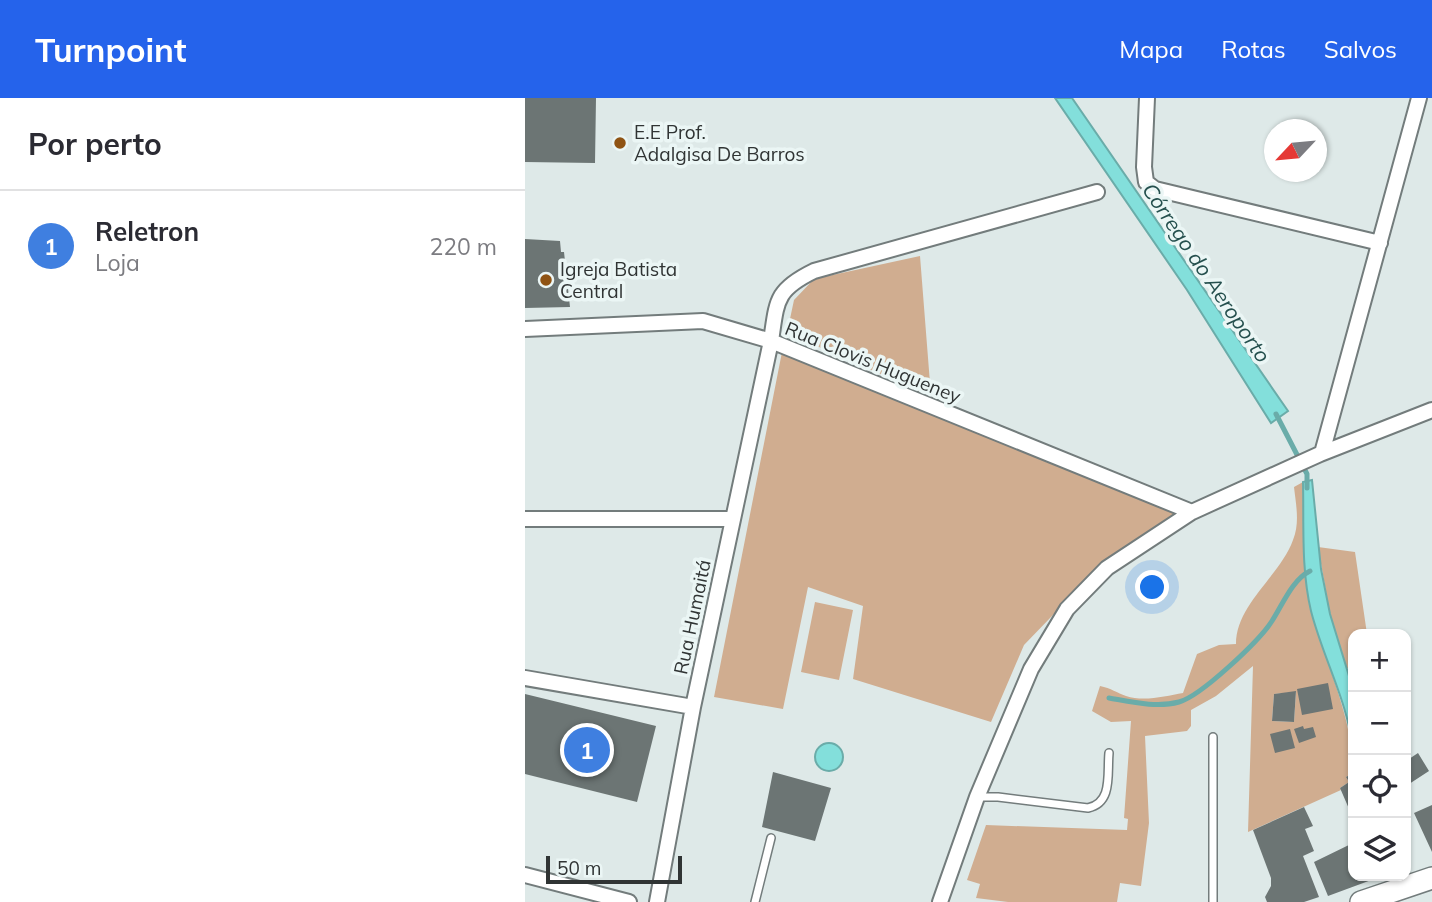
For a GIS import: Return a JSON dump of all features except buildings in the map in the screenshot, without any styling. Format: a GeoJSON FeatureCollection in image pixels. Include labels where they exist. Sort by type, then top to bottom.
{"type":"FeatureCollection","features":[{"type":"Feature","properties":{"kind":"street"},"geometry":{"type":"LineString","coordinates":[[1147,98],[1144,167],[1146,182],[1155,189],[1380,243]]}},
{"type":"Feature","properties":{"kind":"street"},"geometry":{"type":"LineString","coordinates":[[1321,453],[1419,98]]}},
{"type":"Feature","properties":{"kind":"street","name":"Rua Humaitá"},"geometry":{"type":"LineString","coordinates":[[657,902],[693,707],[771,341],[777,301],[792,282],[814,271],[1097,192]]}},
{"type":"Feature","properties":{"kind":"street","name":"Rua Clovis Hugueney"},"geometry":{"type":"LineString","coordinates":[[525,329],[703,321],[771,341],[1192,512]]}},
{"type":"Feature","properties":{"kind":"street"},"geometry":{"type":"LineString","coordinates":[[940,902],[977,797],[1031,669],[1067,609],[1107,568],[1192,512],[1321,453],[1432,410]]}},
{"type":"Feature","properties":{"kind":"street"},"geometry":{"type":"LineString","coordinates":[[525,519],[733,519]]}},
{"type":"Feature","properties":{"kind":"street"},"geometry":{"type":"LineString","coordinates":[[525,678],[693,707]]}},
{"type":"Feature","properties":{"kind":"street"},"geometry":{"type":"LineString","coordinates":[[525,875],[629,902]]}},
{"type":"Feature","properties":{"kind":"street"},"geometry":{"type":"LineString","coordinates":[[1361,902],[1432,878]]}},
{"type":"Feature","properties":{"kind":"lane"},"geometry":{"type":"LineString","coordinates":[[1213,737],[1213,902]]}},
{"type":"Feature","properties":{"kind":"lane"},"geometry":{"type":"LineString","coordinates":[[977,797],[1088,808],[1098,806],[1105,799],[1109,753]]}},
{"type":"Feature","properties":{"kind":"lane"},"geometry":{"type":"LineString","coordinates":[[755,902],[771,838]]}},
{"type":"Feature","properties":{"kind":"shaded area"},"geometry":{"type":"Polygon","coordinates":[[[920,256],[931,396],[787,333],[794,300],[814,279],[920,256]]]}},
{"type":"Feature","properties":{"kind":"shaded area"},"geometry":{"type":"Polygon","coordinates":[[[782,352],[1176,513],[1107,559],[1024,645],[991,722],[853,679],[863,606],[808,587],[783,709],[714,697],[782,352]]]}},
{"type":"Feature","properties":{"kind":"shaded area"},"geometry":{"type":"Polygon","coordinates":[[[1303,482],[1308,595],[1348,727],[1348,783],[1340,788],[1341,790],[1248,832],[1253,666],[1216,696],[1191,710],[1191,726],[1187,731],[1145,736],[1149,823],[1141,886],[1120,883],[1117,902],[1008,902],[976,898],[980,884],[967,880],[986,825],[1127,830],[1128,819],[1124,818],[1131,721],[1111,722],[1092,711],[1100,686],[1126,696],[1140,698],[1183,693],[1197,654],[1219,645],[1236,644],[1243,616],[1279,566],[1293,540],[1297,521],[1294,487],[1303,482]],[[1296,692],[1274,694],[1272,721],[1294,722],[1296,692]]]}},
{"type":"Feature","properties":{"kind":"shaded area"},"geometry":{"type":"Polygon","coordinates":[[[1318,547],[1355,552],[1366,629],[1348,629],[1348,668],[1330,614],[1318,547]]]}},
{"type":"Feature","properties":{"kind":"shaded area"},"geometry":{"type":"Polygon","coordinates":[[[815,602],[853,610],[839,680],[801,672],[815,602]]]}},
{"type":"Feature","properties":{"kind":"water"},"geometry":{"type":"Polygon","coordinates":[[[1055,98],[1072,98],[1288,411],[1271,423],[1187,290],[1055,98]]]}},
{"type":"Feature","properties":{"kind":"water"},"geometry":{"type":"Polygon","coordinates":[[[1312,480],[1321,569],[1330,614],[1348,673],[1348,724],[1316,628],[1308,595],[1303,482],[1312,480]]]}},
{"type":"Feature","properties":{"kind":"water"},"geometry":{"type":"Polygon","coordinates":[[[829,743],[839,747],[843,757],[839,767],[829,771],[819,767],[815,757],[819,747],[829,743]]]}},
{"type":"Feature","properties":{"kind":"waterway","name":"Córrego do Aeroporto"},"geometry":{"type":"LineString","coordinates":[[1276,414],[1307,474],[1307,488]]}},
{"type":"Feature","properties":{"kind":"waterway"},"geometry":{"type":"LineString","coordinates":[[1109,698],[1144,704],[1179,702],[1189,698],[1229,667],[1255,641],[1272,621],[1293,586],[1310,571]]}},
{"type":"Feature","properties":{"kind":"place","name":"E.E Prof. Adalgisa De Barros"},"geometry":{"type":"Point","coordinates":[620,143]}},
{"type":"Feature","properties":{"kind":"place","name":"Igreja Batista Central"},"geometry":{"type":"Point","coordinates":[546,280]}},
{"type":"Feature","properties":{"kind":"place","name":"Reletron"},"geometry":{"type":"Point","coordinates":[587,750]}}]}
